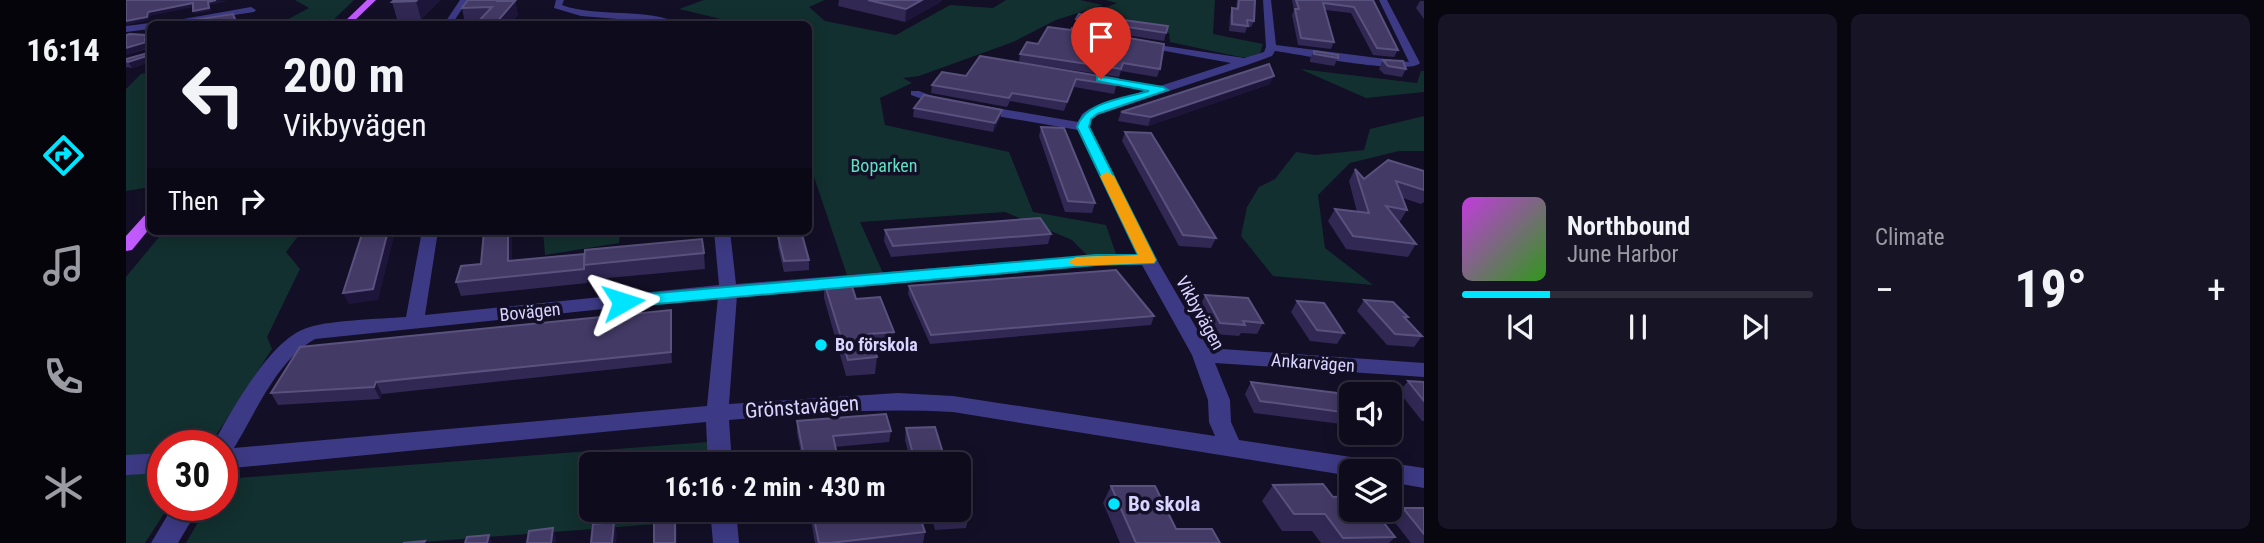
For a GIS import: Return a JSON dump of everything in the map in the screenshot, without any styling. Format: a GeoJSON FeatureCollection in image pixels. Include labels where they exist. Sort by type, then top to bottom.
{"type":"FeatureCollection","features":[{"type":"Feature","properties":{"kind":"main road"},"geometry":{"type":"LineString","coordinates":[[349,21],[372,0]]}},
{"type":"Feature","properties":{"kind":"main road"},"geometry":{"type":"LineString","coordinates":[[126,246],[147,222]]}},
{"type":"Feature","properties":{"kind":"street"},"geometry":{"type":"LineString","coordinates":[[450,21],[464,0]]}},
{"type":"Feature","properties":{"kind":"street"},"geometry":{"type":"LineString","coordinates":[[561,0],[557,6],[571,12],[641,17],[659,21]]}},
{"type":"Feature","properties":{"kind":"street"},"geometry":{"type":"LineString","coordinates":[[971,107],[1083,127],[1086,117],[1093,112],[1268,54],[1271,47],[1267,0]]}},
{"type":"Feature","properties":{"kind":"street"},"geometry":{"type":"LineString","coordinates":[[1271,47],[1393,65],[1413,65],[1415,63],[1383,0]]}},
{"type":"Feature","properties":{"kind":"street"},"geometry":{"type":"LineString","coordinates":[[235,1],[247,11]]}},
{"type":"Feature","properties":{"kind":"street"},"geometry":{"type":"LineString","coordinates":[[180,21],[247,11]]}},
{"type":"Feature","properties":{"kind":"street"},"geometry":{"type":"LineString","coordinates":[[237,21],[247,11]]}},
{"type":"Feature","properties":{"kind":"street"},"geometry":{"type":"LineString","coordinates":[[126,29],[147,26]]}},
{"type":"Feature","properties":{"kind":"street"},"geometry":{"type":"LineString","coordinates":[[1129,41],[1247,62]]}},
{"type":"Feature","properties":{"kind":"street"},"geometry":{"type":"LineString","coordinates":[[1083,76],[1163,90]]}},
{"type":"Feature","properties":{"kind":"street"},"geometry":{"type":"LineString","coordinates":[[915,93],[930,100],[958,105]]}},
{"type":"Feature","properties":{"kind":"street","name":"Vikbyvägen"},"geometry":{"type":"LineString","coordinates":[[1083,127],[1148,260],[1202,355],[1219,400],[1220,422],[1231,448]]}},
{"type":"Feature","properties":{"kind":"street"},"geometry":{"type":"LineString","coordinates":[[414,324],[429,235]]}},
{"type":"Feature","properties":{"kind":"street"},"geometry":{"type":"LineString","coordinates":[[719,452],[717,413],[728,290],[722,235]]}},
{"type":"Feature","properties":{"kind":"street","name":"Bovägen"},"geometry":{"type":"LineString","coordinates":[[234,430],[276,364],[302,336],[728,290],[1096,260],[1148,260]]}},
{"type":"Feature","properties":{"kind":"street","name":"Ankarvägen"},"geometry":{"type":"LineString","coordinates":[[1202,355],[1424,370]]}},
{"type":"Feature","properties":{"kind":"street","name":"Grönstavägen"},"geometry":{"type":"LineString","coordinates":[[238,457],[835,403],[922,402],[953,404],[1339,465]]}},
{"type":"Feature","properties":{"kind":"street"},"geometry":{"type":"LineString","coordinates":[[126,465],[147,464]]}},
{"type":"Feature","properties":{"kind":"street"},"geometry":{"type":"LineString","coordinates":[[1402,474],[1424,478]]}},
{"type":"Feature","properties":{"kind":"street"},"geometry":{"type":"LineString","coordinates":[[164,543],[178,521]]}},
{"type":"Feature","properties":{"kind":"street"},"geometry":{"type":"LineString","coordinates":[[724,522],[726,543]]}},
{"type":"Feature","properties":{"kind":"green space"},"geometry":{"type":"Polygon","coordinates":[[[295,0],[354,0],[332,21],[285,21],[309,8],[295,0]]]}},
{"type":"Feature","properties":{"kind":"green space","name":"Boparken"},"geometry":{"type":"Polygon","coordinates":[[[704,0],[825,0],[809,7],[825,21],[896,35],[950,5],[993,8],[1006,0],[1080,0],[1103,5],[1056,20],[1013,42],[919,76],[903,78],[912,83],[880,98],[885,125],[1009,152],[1033,212],[1106,225],[1116,254],[1087,255],[1072,240],[1005,212],[860,222],[883,273],[847,275],[812,171],[812,21],[724,21],[679,9],[704,0]]]}},
{"type":"Feature","properties":{"kind":"green space"},"geometry":{"type":"Polygon","coordinates":[[[1105,0],[1215,0],[1213,34],[1263,44],[1260,53],[1240,57],[1170,42],[1169,33],[1080,17],[1117,3],[1105,0]]]}},
{"type":"Feature","properties":{"kind":"green space"},"geometry":{"type":"Polygon","coordinates":[[[1300,69],[1417,83],[1421,71],[1424,71],[1424,92],[1366,98],[1300,69]]]}},
{"type":"Feature","properties":{"kind":"green space"},"geometry":{"type":"Polygon","coordinates":[[[147,73],[147,188],[126,191],[126,89],[141,74],[147,73]]]}},
{"type":"Feature","properties":{"kind":"green space"},"geometry":{"type":"Polygon","coordinates":[[[1424,116],[1424,151],[1399,151],[1350,163],[1318,195],[1325,248],[1373,285],[1273,276],[1241,236],[1247,207],[1259,187],[1275,179],[1296,152],[1315,155],[1364,150],[1370,129],[1424,116]]]}},
{"type":"Feature","properties":{"kind":"green space"},"geometry":{"type":"Polygon","coordinates":[[[161,235],[299,235],[286,252],[300,269],[267,337],[272,349],[219,430],[147,430],[147,521],[159,521],[145,543],[126,543],[126,277],[161,235]]]}},
{"type":"Feature","properties":{"kind":"green space"},"geometry":{"type":"Polygon","coordinates":[[[543,235],[620,235],[619,243],[545,255],[543,235]]]}},
{"type":"Feature","properties":{"kind":"green space"},"geometry":{"type":"Polygon","coordinates":[[[708,442],[708,452],[579,452],[579,522],[682,522],[411,543],[186,543],[198,521],[238,521],[238,478],[708,442]]]}},
{"type":"Feature","properties":{"kind":"building"},"geometry":{"type":"Polygon","coordinates":[[[126,0],[216,0],[208,2],[209,8],[193,11],[193,3],[148,12],[147,17],[126,21],[126,0]]]}},
{"type":"Feature","properties":{"kind":"building"},"geometry":{"type":"Polygon","coordinates":[[[394,0],[417,0],[392,2],[394,0]]]}},
{"type":"Feature","properties":{"kind":"building"},"geometry":{"type":"Polygon","coordinates":[[[468,0],[515,1],[498,21],[479,21],[492,7],[462,8],[468,0]]]}},
{"type":"Feature","properties":{"kind":"building"},"geometry":{"type":"Polygon","coordinates":[[[868,0],[922,0],[906,9],[868,0]]]}},
{"type":"Feature","properties":{"kind":"building"},"geometry":{"type":"Polygon","coordinates":[[[1239,0],[1255,0],[1254,21],[1247,20],[1248,26],[1232,24],[1232,8],[1238,9],[1239,0]]]}},
{"type":"Feature","properties":{"kind":"building"},"geometry":{"type":"Polygon","coordinates":[[[1296,0],[1373,0],[1398,50],[1377,48],[1354,7],[1323,3],[1334,42],[1301,38],[1295,9],[1299,9],[1296,0]]]}},
{"type":"Feature","properties":{"kind":"building"},"geometry":{"type":"Polygon","coordinates":[[[233,14],[236,21],[194,21],[233,14]]]}},
{"type":"Feature","properties":{"kind":"building"},"geometry":{"type":"Polygon","coordinates":[[[1079,14],[1168,26],[1166,33],[1076,19],[1079,14]]]}},
{"type":"Feature","properties":{"kind":"building"},"geometry":{"type":"Polygon","coordinates":[[[1048,27],[1072,28],[1164,44],[1160,69],[1123,63],[1121,69],[1020,54],[1027,42],[1038,44],[1048,27]]]}},
{"type":"Feature","properties":{"kind":"building"},"geometry":{"type":"Polygon","coordinates":[[[126,35],[146,35],[147,42],[126,48],[126,35]]]}},
{"type":"Feature","properties":{"kind":"building"},"geometry":{"type":"Polygon","coordinates":[[[1314,51],[1338,55],[1338,58],[1314,54],[1314,51]]]}},
{"type":"Feature","properties":{"kind":"building"},"geometry":{"type":"Polygon","coordinates":[[[147,53],[147,56],[128,62],[126,59],[147,53]]]}},
{"type":"Feature","properties":{"kind":"building"},"geometry":{"type":"Polygon","coordinates":[[[980,56],[1118,79],[1117,85],[1076,79],[1067,102],[1012,93],[1009,98],[932,85],[942,72],[966,76],[980,56]]]}},
{"type":"Feature","properties":{"kind":"building"},"geometry":{"type":"Polygon","coordinates":[[[1383,60],[1403,61],[1406,69],[1388,66],[1383,60]]]}},
{"type":"Feature","properties":{"kind":"building"},"geometry":{"type":"Polygon","coordinates":[[[1269,64],[1274,76],[1151,117],[1121,112],[1269,64]]]}},
{"type":"Feature","properties":{"kind":"building"},"geometry":{"type":"Polygon","coordinates":[[[924,95],[1002,110],[995,123],[914,108],[924,95]]]}},
{"type":"Feature","properties":{"kind":"building"},"geometry":{"type":"Polygon","coordinates":[[[1041,127],[1064,128],[1095,203],[1068,201],[1041,127]]]}},
{"type":"Feature","properties":{"kind":"building"},"geometry":{"type":"Polygon","coordinates":[[[1125,132],[1151,133],[1216,238],[1183,235],[1125,132]]]}},
{"type":"Feature","properties":{"kind":"building"},"geometry":{"type":"Polygon","coordinates":[[[1388,160],[1424,171],[1424,190],[1396,181],[1407,210],[1386,206],[1416,244],[1353,236],[1335,209],[1369,213],[1355,169],[1364,179],[1388,160]]]}},
{"type":"Feature","properties":{"kind":"building"},"geometry":{"type":"Polygon","coordinates":[[[1040,218],[1051,234],[893,246],[885,230],[1040,218]]]}},
{"type":"Feature","properties":{"kind":"building"},"geometry":{"type":"Polygon","coordinates":[[[362,235],[387,235],[373,289],[343,293],[362,235]]]}},
{"type":"Feature","properties":{"kind":"building"},"geometry":{"type":"Polygon","coordinates":[[[484,235],[508,235],[508,261],[584,254],[584,269],[456,282],[461,266],[481,264],[484,235]]]}},
{"type":"Feature","properties":{"kind":"building"},"geometry":{"type":"Polygon","coordinates":[[[802,235],[809,260],[784,261],[778,236],[802,235]]]}},
{"type":"Feature","properties":{"kind":"building"},"geometry":{"type":"Polygon","coordinates":[[[702,239],[704,253],[584,265],[585,250],[702,239]]]}},
{"type":"Feature","properties":{"kind":"building"},"geometry":{"type":"Polygon","coordinates":[[[1116,270],[1154,316],[931,335],[909,286],[1116,270]]]}},
{"type":"Feature","properties":{"kind":"building"},"geometry":{"type":"Polygon","coordinates":[[[850,280],[856,299],[880,297],[894,332],[869,334],[877,357],[848,360],[824,282],[850,280]]]}},
{"type":"Feature","properties":{"kind":"building"},"geometry":{"type":"Polygon","coordinates":[[[1205,295],[1248,298],[1263,323],[1220,323],[1205,295]]]}},
{"type":"Feature","properties":{"kind":"building"},"geometry":{"type":"Polygon","coordinates":[[[1364,300],[1393,302],[1422,336],[1395,334],[1364,300]]]}},
{"type":"Feature","properties":{"kind":"building"},"geometry":{"type":"Polygon","coordinates":[[[1297,301],[1324,303],[1344,333],[1317,330],[1297,301]]]}},
{"type":"Feature","properties":{"kind":"building"},"geometry":{"type":"Polygon","coordinates":[[[671,310],[671,352],[376,382],[374,387],[271,393],[300,347],[671,310]]]}},
{"type":"Feature","properties":{"kind":"building"},"geometry":{"type":"Polygon","coordinates":[[[1408,381],[1424,382],[1424,401],[1408,381]]]}},
{"type":"Feature","properties":{"kind":"building"},"geometry":{"type":"Polygon","coordinates":[[[1251,382],[1337,393],[1339,412],[1260,401],[1251,382]]]}},
{"type":"Feature","properties":{"kind":"building"},"geometry":{"type":"Polygon","coordinates":[[[886,414],[891,431],[833,436],[836,452],[803,452],[797,421],[886,414]]]}},
{"type":"Feature","properties":{"kind":"building"},"geometry":{"type":"Polygon","coordinates":[[[935,427],[943,452],[912,452],[906,428],[935,427]]]}},
{"type":"Feature","properties":{"kind":"building"},"geometry":{"type":"Polygon","coordinates":[[[1323,484],[1333,497],[1339,497],[1339,522],[1383,522],[1395,537],[1343,538],[1325,514],[1294,514],[1273,485],[1323,484]]]}},
{"type":"Feature","properties":{"kind":"building"},"geometry":{"type":"Polygon","coordinates":[[[1111,486],[1155,486],[1176,529],[1212,529],[1220,543],[1136,543],[1111,486]]]}},
{"type":"Feature","properties":{"kind":"building"},"geometry":{"type":"Polygon","coordinates":[[[1403,508],[1424,508],[1424,534],[1403,508]]]}},
{"type":"Feature","properties":{"kind":"building"},"geometry":{"type":"Polygon","coordinates":[[[614,522],[612,543],[591,543],[593,524],[614,522]]]}},
{"type":"Feature","properties":{"kind":"building"},"geometry":{"type":"Polygon","coordinates":[[[654,522],[675,522],[675,543],[654,543],[654,522]]]}},
{"type":"Feature","properties":{"kind":"building"},"geometry":{"type":"Polygon","coordinates":[[[815,522],[922,522],[925,532],[830,543],[819,543],[815,522]]]}},
{"type":"Feature","properties":{"kind":"building"},"geometry":{"type":"Polygon","coordinates":[[[553,528],[551,543],[527,543],[529,531],[553,528]]]}},
{"type":"Feature","properties":{"kind":"building"},"geometry":{"type":"Polygon","coordinates":[[[489,535],[487,543],[465,543],[467,537],[489,535]]]}},
{"type":"Feature","properties":{"kind":"slow traffic"},"geometry":{"type":"LineString","coordinates":[[1076,262],[1148,260],[1107,176]]}},
{"type":"Feature","properties":{"kind":"place","name":"Bo förskola"},"geometry":{"type":"Point","coordinates":[821,345]}},
{"type":"Feature","properties":{"kind":"place","name":"Bo skola"},"geometry":{"type":"Point","coordinates":[1114,504]}},
{"type":"Feature","properties":{"kind":"route"},"geometry":{"type":"LineString","coordinates":[[623,302],[728,290],[1096,260],[1148,260],[1083,127],[1086,117],[1093,112],[1163,90],[1101,79]]}}]}
